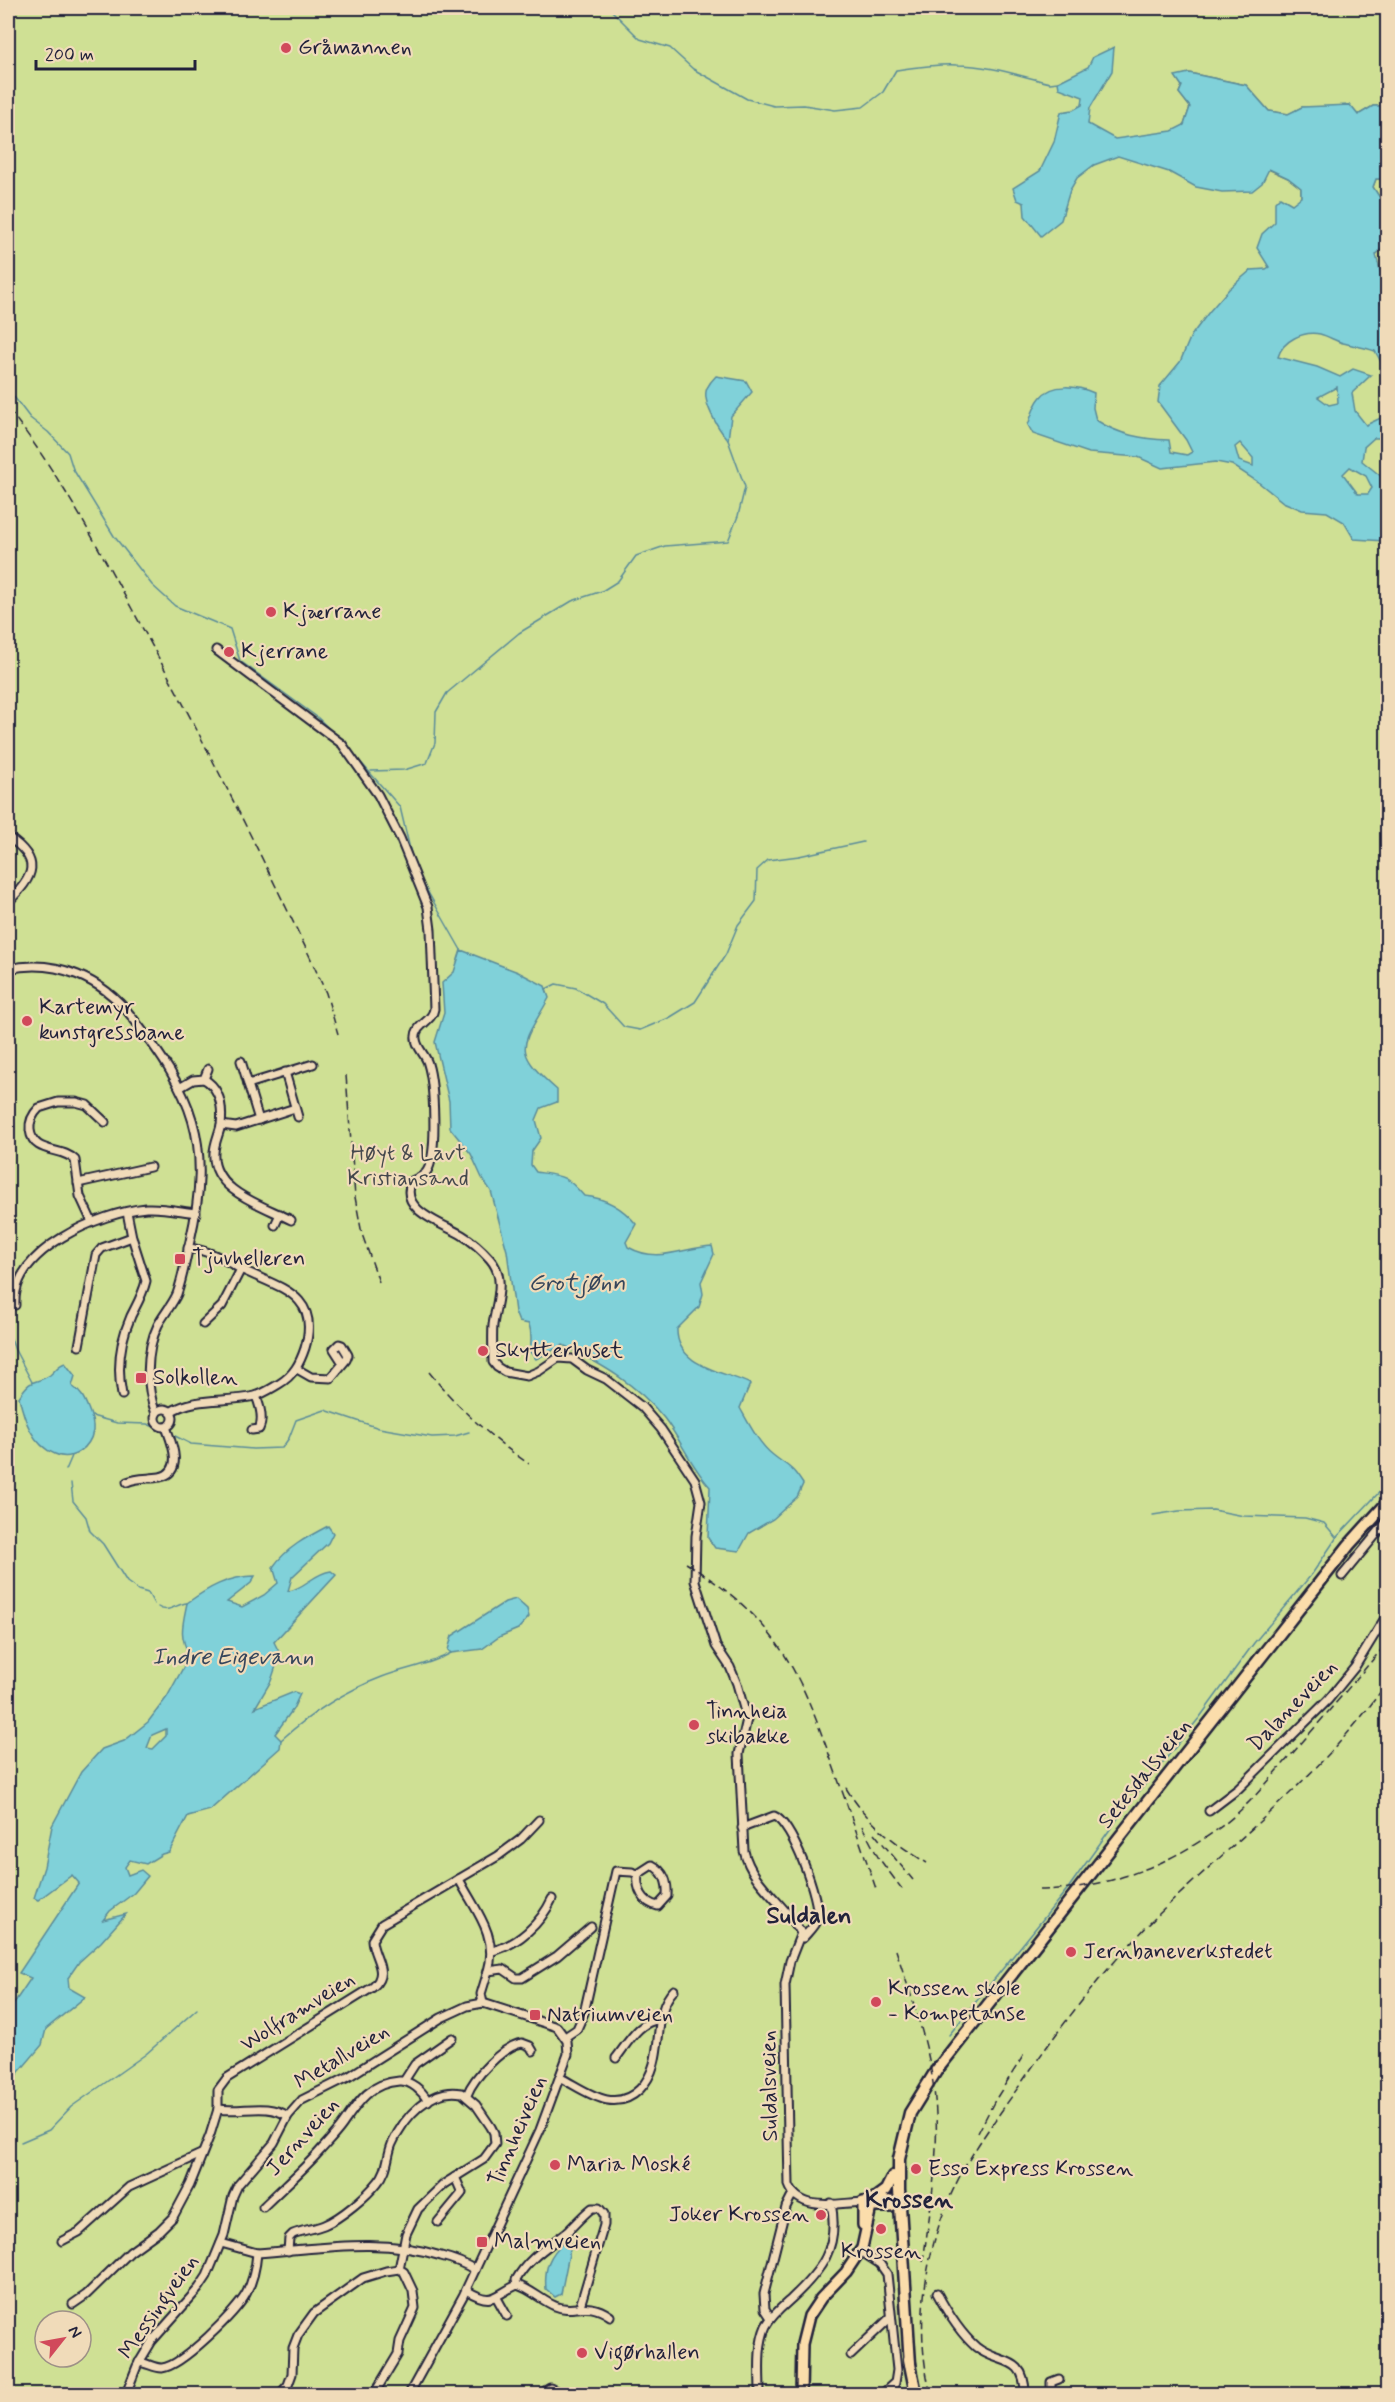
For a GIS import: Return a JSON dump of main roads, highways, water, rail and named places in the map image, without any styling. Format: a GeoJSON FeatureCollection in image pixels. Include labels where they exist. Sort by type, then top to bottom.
{"type":"FeatureCollection","features":[{"type":"Feature","properties":{"kind":"highway","name":"Setesdalsveien"},"geometry":{"type":"LineString","coordinates":[[916,2394],[910,2364],[893,2176],[896,2150],[907,2112],[919,2091],[1349,1545],[1388,1502]]}},
{"type":"Feature","properties":{"kind":"highway","name":"Setesdalsveien"},"geometry":{"type":"LineString","coordinates":[[895,2203],[899,2159],[906,2125],[917,2100],[936,2071]]}},
{"type":"Feature","properties":{"kind":"highway"},"geometry":{"type":"LineString","coordinates":[[865,2203],[885,2190],[893,2176]]}},
{"type":"Feature","properties":{"kind":"main road"},"geometry":{"type":"LineString","coordinates":[[801,2394],[802,2344],[809,2316],[821,2298],[846,2272],[860,2251],[865,2239],[865,2203],[895,2203]]}},
{"type":"Feature","properties":{"kind":"water"},"geometry":{"type":"Polygon","coordinates":[[[1114,47],[1112,71],[1090,108],[1088,124],[1115,139],[1172,131],[1184,125],[1190,107],[1179,93],[1182,86],[1175,76],[1189,73],[1246,85],[1269,111],[1288,114],[1302,107],[1350,105],[1358,115],[1373,106],[1387,106],[1387,179],[1376,179],[1373,187],[1387,209],[1387,250],[1380,250],[1376,255],[1384,285],[1381,303],[1384,306],[1387,305],[1387,367],[1385,369],[1375,351],[1314,333],[1301,335],[1289,341],[1278,357],[1317,367],[1340,377],[1353,369],[1371,375],[1352,393],[1355,411],[1366,425],[1387,415],[1387,438],[1374,438],[1364,447],[1362,461],[1387,481],[1388,538],[1385,541],[1354,539],[1344,522],[1327,512],[1302,510],[1283,502],[1232,465],[1216,462],[1162,468],[1138,457],[1089,453],[1033,434],[1028,425],[1040,398],[1051,389],[1073,387],[1094,393],[1093,408],[1096,420],[1105,425],[1131,435],[1169,440],[1171,452],[1187,455],[1192,452],[1158,402],[1160,386],[1180,362],[1191,336],[1229,289],[1251,270],[1269,267],[1257,248],[1262,234],[1275,222],[1275,202],[1280,197],[1292,204],[1301,197],[1301,188],[1288,178],[1269,169],[1262,183],[1252,191],[1222,192],[1196,187],[1169,172],[1118,156],[1094,165],[1077,178],[1070,190],[1061,220],[1041,236],[1025,216],[1024,203],[1017,200],[1013,188],[1040,171],[1054,142],[1061,112],[1073,110],[1082,105],[1083,97],[1059,88],[1058,82],[1088,67],[1093,57],[1114,47]],[[1337,387],[1318,397],[1329,405],[1338,403],[1337,387]],[[1240,443],[1235,447],[1239,461],[1253,466],[1253,458],[1240,443]],[[1350,467],[1343,474],[1358,494],[1368,494],[1372,488],[1366,476],[1350,467]]]}},
{"type":"Feature","properties":{"kind":"water"},"geometry":{"type":"Polygon","coordinates":[[[716,376],[746,381],[752,392],[731,416],[728,440],[716,423],[706,400],[707,388],[716,376]]]}},
{"type":"Feature","properties":{"kind":"water","name":"Grotjønn"},"geometry":{"type":"Polygon","coordinates":[[[461,950],[518,972],[545,986],[549,998],[532,1027],[525,1047],[532,1065],[557,1090],[557,1102],[541,1108],[536,1120],[541,1138],[532,1151],[531,1165],[536,1172],[552,1174],[568,1180],[584,1196],[606,1201],[625,1213],[636,1224],[626,1242],[628,1247],[639,1252],[660,1255],[712,1246],[714,1254],[701,1282],[703,1294],[699,1307],[677,1329],[679,1342],[684,1352],[703,1366],[750,1384],[740,1408],[763,1445],[792,1470],[803,1484],[797,1497],[773,1519],[749,1533],[739,1551],[715,1548],[708,1538],[710,1487],[664,1418],[642,1395],[605,1367],[563,1345],[536,1359],[530,1352],[530,1328],[529,1324],[519,1322],[515,1312],[507,1251],[491,1191],[471,1154],[450,1128],[449,1101],[435,1042],[444,1013],[442,983],[454,972],[461,950]]]}},
{"type":"Feature","properties":{"kind":"water"},"geometry":{"type":"Polygon","coordinates":[[[65,1363],[75,1376],[72,1386],[85,1401],[93,1428],[91,1437],[84,1448],[74,1455],[61,1456],[47,1450],[35,1438],[19,1397],[31,1383],[45,1378],[65,1363]]]}},
{"type":"Feature","properties":{"kind":"water","name":"Indre Eigevann"},"geometry":{"type":"Polygon","coordinates":[[[328,1526],[333,1533],[328,1543],[292,1577],[288,1591],[294,1590],[325,1572],[331,1571],[336,1575],[274,1642],[280,1654],[271,1681],[255,1708],[294,1692],[300,1694],[293,1709],[275,1734],[281,1740],[280,1748],[210,1810],[188,1816],[169,1852],[146,1864],[130,1860],[125,1867],[128,1875],[141,1870],[148,1876],[134,1893],[110,1911],[103,1920],[126,1914],[79,1962],[68,1978],[69,1988],[85,1997],[46,2029],[42,2045],[8,2085],[8,2012],[31,1978],[19,1973],[79,1883],[72,1875],[38,1900],[34,1898],[44,1867],[52,1826],[81,1772],[102,1749],[124,1741],[148,1722],[167,1697],[190,1655],[183,1636],[187,1603],[219,1584],[245,1577],[255,1576],[251,1583],[227,1602],[242,1607],[264,1595],[278,1583],[273,1567],[278,1560],[298,1544],[328,1526]],[[166,1729],[152,1735],[147,1748],[153,1749],[166,1736],[166,1729]]]}},
{"type":"Feature","properties":{"kind":"water"},"geometry":{"type":"Polygon","coordinates":[[[516,1599],[527,1609],[529,1617],[518,1629],[499,1637],[482,1649],[451,1653],[448,1650],[452,1636],[505,1602],[516,1599]]]}},
{"type":"Feature","properties":{"kind":"water"},"geometry":{"type":"Polygon","coordinates":[[[565,2241],[571,2244],[561,2294],[555,2297],[546,2289],[547,2268],[555,2251],[565,2241]]]}},
{"type":"Feature","properties":{"kind":"waterway"},"geometry":{"type":"LineString","coordinates":[[609,8],[640,39],[670,48],[693,69],[747,99],[774,106],[804,105],[835,110],[863,107],[883,92],[896,70],[934,65],[981,67],[1050,83],[1058,82]]}},
{"type":"Feature","properties":{"kind":"waterway"},"geometry":{"type":"LineString","coordinates":[[8,389],[30,418],[48,432],[68,453],[73,469],[114,536],[152,585],[175,606],[230,629],[240,661],[317,717],[340,739]]}},
{"type":"Feature","properties":{"kind":"waterway"},"geometry":{"type":"LineString","coordinates":[[371,771],[404,770],[427,763],[435,743],[436,712],[447,693],[519,633],[572,601],[602,591],[618,581],[636,556],[665,546],[728,541],[738,516],[745,487],[728,440]]}},
{"type":"Feature","properties":{"kind":"waterway"},"geometry":{"type":"LineString","coordinates":[[349,749],[400,807],[413,862]]}},
{"type":"Feature","properties":{"kind":"waterway"},"geometry":{"type":"LineString","coordinates":[[546,989],[556,984],[576,988],[603,1004],[624,1027],[640,1030],[669,1018],[695,1002],[726,954],[738,925],[756,901],[757,870],[768,860],[799,856],[863,842]]}},
{"type":"Feature","properties":{"kind":"waterway"},"geometry":{"type":"LineString","coordinates":[[421,880],[461,950]]}},
{"type":"Feature","properties":{"kind":"waterway"},"geometry":{"type":"LineString","coordinates":[[8,1331],[32,1382]]}},
{"type":"Feature","properties":{"kind":"waterway"},"geometry":{"type":"LineString","coordinates":[[171,1434],[191,1444],[253,1449],[282,1448],[296,1420],[325,1410],[379,1428],[432,1437],[455,1436],[469,1432]]}},
{"type":"Feature","properties":{"kind":"waterway"},"geometry":{"type":"LineString","coordinates":[[92,1416],[117,1423],[147,1424],[164,1431]]}},
{"type":"Feature","properties":{"kind":"waterway"},"geometry":{"type":"LineString","coordinates":[[66,1470],[72,1456]]}},
{"type":"Feature","properties":{"kind":"waterway"},"geometry":{"type":"LineString","coordinates":[[71,1483],[73,1501],[86,1517],[90,1531],[103,1544],[127,1582],[138,1590],[148,1593],[154,1604]]}},
{"type":"Feature","properties":{"kind":"waterway"},"geometry":{"type":"LineString","coordinates":[[949,2035],[1069,1887],[1123,1811],[1200,1717],[1254,1643],[1312,1574],[1337,1537],[1388,1483]]}},
{"type":"Feature","properties":{"kind":"waterway"},"geometry":{"type":"LineString","coordinates":[[1153,1515],[1179,1511],[1213,1510],[1244,1516],[1305,1518],[1324,1523],[1336,1537]]}},
{"type":"Feature","properties":{"kind":"waterway"},"geometry":{"type":"LineString","coordinates":[[158,1607],[169,1609],[187,1603]]}},
{"type":"Feature","properties":{"kind":"waterway"},"geometry":{"type":"LineString","coordinates":[[281,1740],[316,1712],[341,1696],[382,1677],[435,1661],[451,1653]]}},
{"type":"Feature","properties":{"kind":"waterway"},"geometry":{"type":"LineString","coordinates":[[21,2142],[49,2130],[71,2107],[146,2054],[197,2009]]}},
{"type":"Feature","properties":{"kind":"railway"},"geometry":{"type":"LineString","coordinates":[[8,409],[43,456],[74,506],[179,695],[310,957],[326,993],[338,1034]]}},
{"type":"Feature","properties":{"kind":"railway"},"geometry":{"type":"LineString","coordinates":[[346,1075],[355,1197],[362,1234],[379,1282]]}},
{"type":"Feature","properties":{"kind":"railway"},"geometry":{"type":"LineString","coordinates":[[429,1372],[476,1422],[529,1464]]}},
{"type":"Feature","properties":{"kind":"railway"},"geometry":{"type":"LineString","coordinates":[[686,1563],[711,1579],[745,1607],[766,1629],[784,1654],[807,1697],[819,1726],[877,1892]]}},
{"type":"Feature","properties":{"kind":"railway"},"geometry":{"type":"LineString","coordinates":[[1039,1890],[1087,1885],[1133,1873],[1156,1865],[1218,1829],[1239,1812],[1266,1784],[1388,1642]]}},
{"type":"Feature","properties":{"kind":"railway"},"geometry":{"type":"LineString","coordinates":[[931,2394],[923,2342],[923,2315],[929,2261],[936,2235],[955,2186],[978,2145],[1055,2036],[1122,1953],[1159,1914],[1309,1775],[1364,1714],[1388,1681]]}},
{"type":"Feature","properties":{"kind":"railway"},"geometry":{"type":"LineString","coordinates":[[846,1788],[872,1821],[904,1848],[927,1863]]}},
{"type":"Feature","properties":{"kind":"railway"},"geometry":{"type":"LineString","coordinates":[[862,1826],[878,1857],[902,1889]]}},
{"type":"Feature","properties":{"kind":"railway"},"geometry":{"type":"LineString","coordinates":[[874,1833],[913,1880]]}},
{"type":"Feature","properties":{"kind":"railway"},"geometry":{"type":"LineString","coordinates":[[896,1950],[927,2049],[935,2105],[936,2150],[923,2262]]}},
{"type":"Feature","properties":{"kind":"railway"},"geometry":{"type":"LineString","coordinates":[[978,2133],[994,2102],[1025,2053]]}},
{"type":"Feature","properties":{"kind":"place","name":"Gråmannen"},"geometry":{"type":"Point","coordinates":[286,48]}},
{"type":"Feature","properties":{"kind":"place","name":"Kjærrane"},"geometry":{"type":"Point","coordinates":[271,612]}},
{"type":"Feature","properties":{"kind":"place","name":"Kjerrane"},"geometry":{"type":"Point","coordinates":[229,652]}},
{"type":"Feature","properties":{"kind":"place","name":"Kartemyr kunstgressbane"},"geometry":{"type":"Point","coordinates":[27,1021]}},
{"type":"Feature","properties":{"kind":"place","name":"Tjuvhelleren"},"geometry":{"type":"Point","coordinates":[180,1259]}},
{"type":"Feature","properties":{"kind":"place","name":"Skytterhuset"},"geometry":{"type":"Point","coordinates":[483,1351]}},
{"type":"Feature","properties":{"kind":"place","name":"Solkollen"},"geometry":{"type":"Point","coordinates":[141,1378]}},
{"type":"Feature","properties":{"kind":"place","name":"Tinnheia skibakke"},"geometry":{"type":"Point","coordinates":[694,1725]}},
{"type":"Feature","properties":{"kind":"place","name":"Jernbaneverkstedet"},"geometry":{"type":"Point","coordinates":[1071,1952]}},
{"type":"Feature","properties":{"kind":"place","name":"Krossen skole - Kompetanse"},"geometry":{"type":"Point","coordinates":[876,2002]}},
{"type":"Feature","properties":{"kind":"place","name":"Natriumveien"},"geometry":{"type":"Point","coordinates":[535,2015]}},
{"type":"Feature","properties":{"kind":"place","name":"Maria Moské"},"geometry":{"type":"Point","coordinates":[555,2165]}},
{"type":"Feature","properties":{"kind":"place","name":"Esso Express Krossen"},"geometry":{"type":"Point","coordinates":[916,2169]}},
{"type":"Feature","properties":{"kind":"place","name":"Joker Krossen"},"geometry":{"type":"Point","coordinates":[821,2215]}},
{"type":"Feature","properties":{"kind":"place","name":"Krossen"},"geometry":{"type":"Point","coordinates":[881,2229]}},
{"type":"Feature","properties":{"kind":"place","name":"Malmveien"},"geometry":{"type":"Point","coordinates":[482,2242]}},
{"type":"Feature","properties":{"kind":"place","name":"Vigørhallen"},"geometry":{"type":"Point","coordinates":[582,2353]}},
{"type":"Feature","properties":{"kind":"district","name":"Suldalen"},"geometry":{"type":"Point","coordinates":[809,1916]}},
{"type":"Feature","properties":{"kind":"district","name":"Krossen"},"geometry":{"type":"Point","coordinates":[909,2200]}},
{"type":"Feature","properties":{"kind":"park label","name":"Høyt & Lavt Kristiansand"},"geometry":{"type":"Point","coordinates":[408,1166]}}]}
